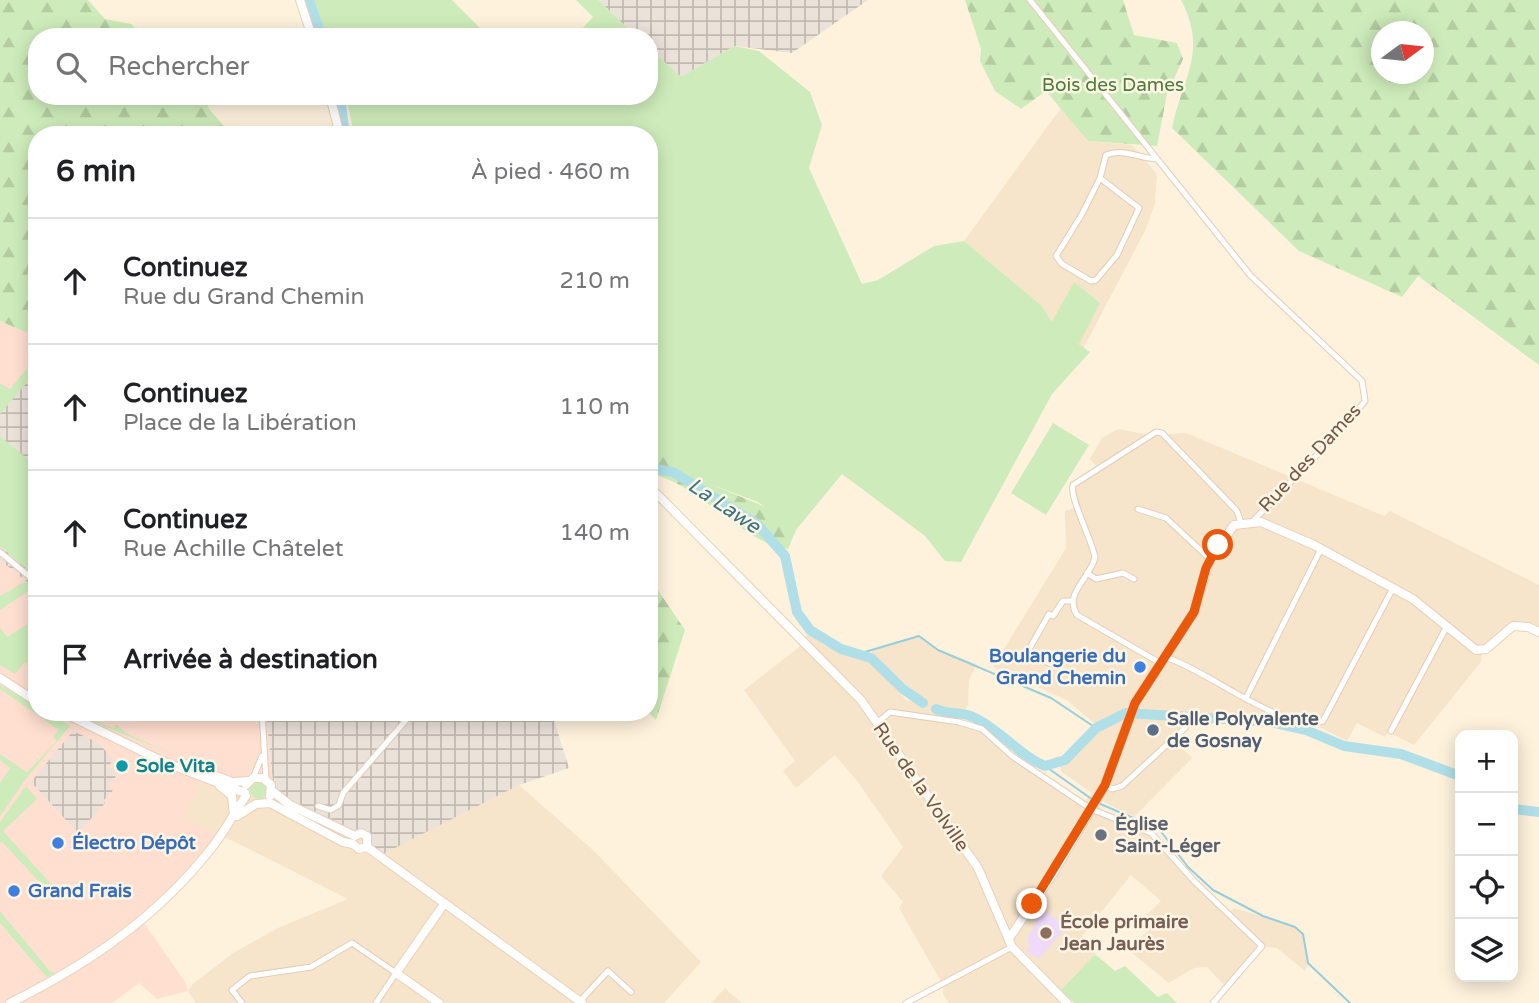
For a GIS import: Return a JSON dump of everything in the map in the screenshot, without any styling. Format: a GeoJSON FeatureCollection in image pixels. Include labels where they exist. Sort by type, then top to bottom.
{"type":"FeatureCollection","features":[{"type":"Feature","properties":{"kind":"street"},"geometry":{"type":"LineString","coordinates":[[300,0],[309,28]]}},
{"type":"Feature","properties":{"kind":"street","name":"Rue des Dames"},"geometry":{"type":"LineString","coordinates":[[1030,0],[1250,275],[1362,381],[1365,401],[1341,430],[1253,521]]}},
{"type":"Feature","properties":{"kind":"street"},"geometry":{"type":"LineString","coordinates":[[332,105],[338,126]]}},
{"type":"Feature","properties":{"kind":"street"},"geometry":{"type":"LineString","coordinates":[[1100,178],[1139,208],[1117,255],[1096,280],[1091,281],[1062,264],[1056,256],[1100,178],[1102,160],[1114,152],[1157,159]]}},
{"type":"Feature","properties":{"kind":"street"},"geometry":{"type":"LineString","coordinates":[[1241,523],[1237,511],[1162,433],[1156,432],[1073,485],[1073,497],[1089,533],[1095,557],[1072,601],[1077,615],[1115,637],[1283,717],[1315,723],[1323,721],[1393,588]]}},
{"type":"Feature","properties":{"kind":"street","name":"Rue de la Volville"},"geometry":{"type":"LineString","coordinates":[[658,495],[861,700],[978,868],[1010,937],[1012,947]]}},
{"type":"Feature","properties":{"kind":"street"},"geometry":{"type":"LineString","coordinates":[[1138,509],[1166,518],[1210,559]]}},
{"type":"Feature","properties":{"kind":"street"},"geometry":{"type":"LineString","coordinates":[[1010,937],[1053,874],[1105,785],[1131,713],[1194,612],[1210,559],[1231,527],[1253,521],[1321,549],[1393,588],[1481,651],[1513,626],[1528,627],[1539,632]]}},
{"type":"Feature","properties":{"kind":"street"},"geometry":{"type":"LineString","coordinates":[[1246,698],[1321,549]]}},
{"type":"Feature","properties":{"kind":"street"},"geometry":{"type":"LineString","coordinates":[[0,552],[28,575]]}},
{"type":"Feature","properties":{"kind":"street"},"geometry":{"type":"LineString","coordinates":[[1087,573],[1096,579],[1123,573],[1133,579]]}},
{"type":"Feature","properties":{"kind":"street"},"geometry":{"type":"LineString","coordinates":[[1051,664],[1027,653],[1049,614],[1053,616],[1063,601],[1072,601]]}},
{"type":"Feature","properties":{"kind":"street"},"geometry":{"type":"LineString","coordinates":[[1391,731],[1447,626]]}},
{"type":"Feature","properties":{"kind":"street"},"geometry":{"type":"LineString","coordinates":[[0,677],[28,691]]}},
{"type":"Feature","properties":{"kind":"street"},"geometry":{"type":"LineString","coordinates":[[0,677],[28,696]]}},
{"type":"Feature","properties":{"kind":"street"},"geometry":{"type":"LineString","coordinates":[[876,724],[890,712],[959,722],[982,729],[1012,755],[1094,804],[1151,833],[1195,882],[1262,946],[1213,1003]]}},
{"type":"Feature","properties":{"kind":"street"},"geometry":{"type":"LineString","coordinates":[[81,721],[228,790],[234,800],[234,818]]}},
{"type":"Feature","properties":{"kind":"street"},"geometry":{"type":"LineString","coordinates":[[261,721],[266,779],[272,791],[290,805],[354,840],[359,849],[367,847]]}},
{"type":"Feature","properties":{"kind":"street"},"geometry":{"type":"LineString","coordinates":[[318,806],[331,810],[339,805],[342,793],[405,721]]}},
{"type":"Feature","properties":{"kind":"street"},"geometry":{"type":"LineString","coordinates":[[1105,785],[1112,789],[1122,786],[1185,727]]}},
{"type":"Feature","properties":{"kind":"street"},"geometry":{"type":"LineString","coordinates":[[10,1003],[76,968],[115,943],[154,911],[195,869],[234,818],[263,753]]}},
{"type":"Feature","properties":{"kind":"street"},"geometry":{"type":"LineString","coordinates":[[156,756],[232,782],[266,779]]}},
{"type":"Feature","properties":{"kind":"street"},"geometry":{"type":"LineString","coordinates":[[208,780],[260,803],[278,806],[312,827],[354,840],[365,835],[369,841],[367,847]]}},
{"type":"Feature","properties":{"kind":"street"},"geometry":{"type":"LineString","coordinates":[[234,818],[260,803],[272,791]]}},
{"type":"Feature","properties":{"kind":"street"},"geometry":{"type":"LineString","coordinates":[[367,847],[581,1002],[608,971],[631,992]]}},
{"type":"Feature","properties":{"kind":"street"},"geometry":{"type":"LineString","coordinates":[[376,1003],[444,904]]}},
{"type":"Feature","properties":{"kind":"street"},"geometry":{"type":"LineString","coordinates":[[242,1003],[232,990],[250,976],[311,967],[352,943],[439,1003]]}},
{"type":"Feature","properties":{"kind":"street"},"geometry":{"type":"LineString","coordinates":[[906,1003],[1012,947],[1067,1003]]}},
{"type":"Feature","properties":{"kind":"shaded area"},"geometry":{"type":"Polygon","coordinates":[[[598,0],[868,0],[792,53],[734,46],[681,77],[658,56],[658,28],[628,28],[598,0]]]}},
{"type":"Feature","properties":{"kind":"shaded area"},"geometry":{"type":"Polygon","coordinates":[[[1061,108],[1088,141],[1132,145],[1157,174],[1155,203],[1146,229],[1083,349],[1052,322],[1041,305],[964,241],[1061,108]]]}},
{"type":"Feature","properties":{"kind":"shaded area"},"geometry":{"type":"Polygon","coordinates":[[[0,321],[28,333],[28,368],[10,390],[0,384],[0,321]]]}},
{"type":"Feature","properties":{"kind":"shaded area"},"geometry":{"type":"Polygon","coordinates":[[[28,368],[28,583],[0,560],[0,384],[10,389],[28,368]]]}},
{"type":"Feature","properties":{"kind":"shaded area"},"geometry":{"type":"Polygon","coordinates":[[[1118,429],[1150,435],[1186,433],[1384,516],[1390,511],[1539,585],[1539,632],[1520,625],[1482,651],[1481,662],[1414,745],[1388,732],[1385,737],[1357,723],[1347,741],[1322,728],[1270,718],[1138,712],[1136,715],[1188,720],[1173,740],[1192,758],[1134,817],[1102,801],[1099,806],[1103,814],[1151,833],[1229,913],[1234,908],[1295,927],[1303,934],[1308,963],[1305,971],[1277,948],[1262,946],[1227,988],[1207,967],[1194,968],[1169,983],[1127,949],[1156,924],[1147,915],[1161,901],[1131,875],[1082,936],[1092,945],[1095,954],[1058,993],[1067,1003],[949,1003],[943,994],[943,985],[899,908],[903,902],[881,876],[903,847],[858,782],[835,755],[796,788],[783,771],[795,761],[744,690],[798,648],[809,632],[823,645],[876,665],[907,701],[921,698],[871,652],[881,646],[919,636],[938,650],[977,664],[969,680],[968,705],[966,709],[961,709],[959,722],[974,726],[1082,805],[1092,793],[1062,772],[1060,767],[1101,730],[1125,717],[1128,710],[1095,724],[1067,700],[993,667],[1066,548],[1065,511],[1077,507],[1073,485],[1097,467],[1090,459],[1102,438],[1118,429]]]}},
{"type":"Feature","properties":{"kind":"shaded area"},"geometry":{"type":"Polygon","coordinates":[[[0,560],[28,583],[28,721],[267,721],[274,792],[209,768],[182,819],[219,834],[189,875],[142,920],[185,982],[188,991],[157,999],[139,983],[112,1003],[0,1003],[0,560]]]}},
{"type":"Feature","properties":{"kind":"shaded area"},"geometry":{"type":"Polygon","coordinates":[[[267,721],[554,721],[569,768],[519,785],[381,855],[368,838],[331,823],[274,792],[267,721]]]}},
{"type":"Feature","properties":{"kind":"shaded area"},"geometry":{"type":"Polygon","coordinates":[[[73,731],[99,743],[113,760],[108,767],[118,774],[108,785],[113,790],[103,801],[105,803],[78,833],[31,782],[73,731]]]}},
{"type":"Feature","properties":{"kind":"shaded area"},"geometry":{"type":"Polygon","coordinates":[[[209,768],[274,792],[331,823],[368,838],[382,854],[519,785],[595,852],[701,962],[664,1003],[196,1003],[188,991],[193,984],[233,953],[278,928],[348,899],[229,839],[181,819],[209,768]]]}},
{"type":"Feature","properties":{"kind":"shaded area","name":"École primaire Jean Jaurès"},"geometry":{"type":"Polygon","coordinates":[[[1040,908],[1066,927],[1039,959],[1026,951],[1030,946],[1027,938],[1037,923],[1032,918],[1040,908]]]}},
{"type":"Feature","properties":{"kind":"shaded area"},"geometry":{"type":"Polygon","coordinates":[[[725,988],[729,992],[742,1003],[711,1003],[725,988]]]}},
{"type":"Feature","properties":{"kind":"green space"},"geometry":{"type":"Polygon","coordinates":[[[0,0],[88,0],[105,19],[131,24],[135,28],[28,28],[28,105],[208,105],[224,126],[28,126],[28,333],[0,321],[0,0]]]}},
{"type":"Feature","properties":{"kind":"green space"},"geometry":{"type":"Polygon","coordinates":[[[314,0],[452,0],[480,28],[324,28],[314,0]]]}},
{"type":"Feature","properties":{"kind":"green space"},"geometry":{"type":"Polygon","coordinates":[[[576,0],[598,0],[628,28],[583,28],[593,17],[576,0]]]}},
{"type":"Feature","properties":{"kind":"green space","name":"Bois des Dames"},"geometry":{"type":"Polygon","coordinates":[[[965,0],[1123,0],[1134,35],[1177,43],[1183,59],[1167,94],[1157,146],[1088,141],[1046,91],[1021,109],[995,91],[980,61],[981,49],[965,0]]]}},
{"type":"Feature","properties":{"kind":"green space"},"geometry":{"type":"Polygon","coordinates":[[[1181,0],[1539,0],[1539,365],[1418,276],[1402,297],[1299,251],[1172,128],[1191,64],[1193,35],[1181,0]]]}},
{"type":"Feature","properties":{"kind":"green space"},"geometry":{"type":"Polygon","coordinates":[[[734,46],[759,51],[810,92],[822,125],[809,168],[862,284],[878,280],[934,246],[964,241],[1041,305],[1052,322],[1074,282],[1100,303],[1079,344],[1074,341],[1090,352],[1052,394],[961,562],[945,561],[925,536],[842,474],[796,530],[758,502],[712,485],[658,455],[658,126],[352,126],[348,105],[658,105],[658,56],[681,77],[734,46]]]}},
{"type":"Feature","properties":{"kind":"green space"},"geometry":{"type":"Polygon","coordinates":[[[28,368],[28,381],[0,414],[0,384],[10,389],[28,368]]]}},
{"type":"Feature","properties":{"kind":"green space"},"geometry":{"type":"Polygon","coordinates":[[[1053,423],[1089,445],[1046,515],[1011,493],[1053,423]]]}},
{"type":"Feature","properties":{"kind":"green space"},"geometry":{"type":"Polygon","coordinates":[[[0,436],[28,459],[28,570],[0,546],[0,436]]]}},
{"type":"Feature","properties":{"kind":"green space"},"geometry":{"type":"Polygon","coordinates":[[[658,452],[711,484],[755,503],[785,520],[796,530],[788,549],[754,536],[668,479],[658,476],[658,452]]]}},
{"type":"Feature","properties":{"kind":"green space"},"geometry":{"type":"Polygon","coordinates":[[[26,581],[28,583],[28,591],[0,610],[0,596],[26,581]]]}},
{"type":"Feature","properties":{"kind":"green space"},"geometry":{"type":"Polygon","coordinates":[[[658,590],[685,630],[658,714],[658,590]]]}},
{"type":"Feature","properties":{"kind":"green space"},"geometry":{"type":"Polygon","coordinates":[[[28,624],[28,664],[25,662],[15,674],[0,665],[0,627],[7,637],[28,624]]]}},
{"type":"Feature","properties":{"kind":"green space"},"geometry":{"type":"Polygon","coordinates":[[[0,685],[28,701],[28,708],[0,689],[0,685]]]}},
{"type":"Feature","properties":{"kind":"green space"},"geometry":{"type":"Polygon","coordinates":[[[46,721],[62,721],[70,726],[25,780],[0,816],[0,783],[10,768],[0,760],[0,754],[27,772],[57,741],[53,738],[59,730],[46,721]]]}},
{"type":"Feature","properties":{"kind":"green space"},"geometry":{"type":"Polygon","coordinates":[[[91,721],[114,728],[116,724],[126,733],[170,753],[91,721]]]}},
{"type":"Feature","properties":{"kind":"green space"},"geometry":{"type":"Polygon","coordinates":[[[259,781],[265,784],[268,790],[265,796],[259,799],[253,796],[250,790],[253,784],[259,781]]]}},
{"type":"Feature","properties":{"kind":"green space"},"geometry":{"type":"Polygon","coordinates":[[[26,786],[37,799],[3,831],[52,885],[44,887],[2,842],[0,843],[0,822],[26,786]]]}},
{"type":"Feature","properties":{"kind":"green space"},"geometry":{"type":"Polygon","coordinates":[[[0,911],[48,969],[55,973],[47,977],[42,972],[0,923],[0,911]]]}},
{"type":"Feature","properties":{"kind":"green space"},"geometry":{"type":"Polygon","coordinates":[[[1095,954],[1115,971],[1125,966],[1158,997],[1167,993],[1177,1003],[1074,1003],[1061,990],[1095,954]]]}},
{"type":"Feature","properties":{"kind":"waterway","name":"La Lawe"},"geometry":{"type":"LineString","coordinates":[[309,0],[319,28]]}},
{"type":"Feature","properties":{"kind":"waterway","name":"La Lawe"},"geometry":{"type":"LineString","coordinates":[[341,105],[344,126]]}},
{"type":"Feature","properties":{"kind":"waterway","name":"La Lawe"},"geometry":{"type":"LineString","coordinates":[[658,470],[673,472],[757,524],[785,556],[797,612],[810,630],[841,649],[871,658],[903,689],[923,703]]}},
{"type":"Feature","properties":{"kind":"waterway"},"geometry":{"type":"LineString","coordinates":[[858,654],[919,636],[938,650],[1051,698],[1096,728]]}},
{"type":"Feature","properties":{"kind":"waterway","name":"La Lawe"},"geometry":{"type":"LineString","coordinates":[[936,709],[968,715],[983,722],[1045,766],[1065,760],[1096,728],[1126,713],[1270,722],[1306,730],[1344,746],[1401,754],[1455,774]]}},
{"type":"Feature","properties":{"kind":"waterway"},"geometry":{"type":"LineString","coordinates":[[1045,766],[1093,800]]}},
{"type":"Feature","properties":{"kind":"waterway"},"geometry":{"type":"LineString","coordinates":[[1098,803],[1159,829],[1188,867],[1213,890],[1263,916],[1295,927],[1303,934],[1308,963],[1350,1003]]}},
{"type":"Feature","properties":{"kind":"waterway","name":"La Lawe"},"geometry":{"type":"LineString","coordinates":[[1518,810],[1539,812]]}},
{"type":"Feature","properties":{"kind":"place","name":"Boulangerie du Grand Chemin"},"geometry":{"type":"Point","coordinates":[1140,667]}},
{"type":"Feature","properties":{"kind":"place","name":"Salle Polyvalente de Gosnay"},"geometry":{"type":"Point","coordinates":[1153,730]}},
{"type":"Feature","properties":{"kind":"place","name":"Sole Vita"},"geometry":{"type":"Point","coordinates":[122,766]}},
{"type":"Feature","properties":{"kind":"place","name":"Église Saint-Léger"},"geometry":{"type":"Point","coordinates":[1101,835]}},
{"type":"Feature","properties":{"kind":"place","name":"Électro Dépôt"},"geometry":{"type":"Point","coordinates":[58,843]}},
{"type":"Feature","properties":{"kind":"place","name":"Grand Frais"},"geometry":{"type":"Point","coordinates":[14,891]}},
{"type":"Feature","properties":{"kind":"place","name":"École primaire Jean Jaurès"},"geometry":{"type":"Point","coordinates":[1046,933]}},
{"type":"Feature","properties":{"kind":"route"},"geometry":{"type":"LineString","coordinates":[[1032,904],[1053,874],[1105,785],[1135,703],[1167,658],[1194,612],[1206,568],[1218,545]]}}]}
